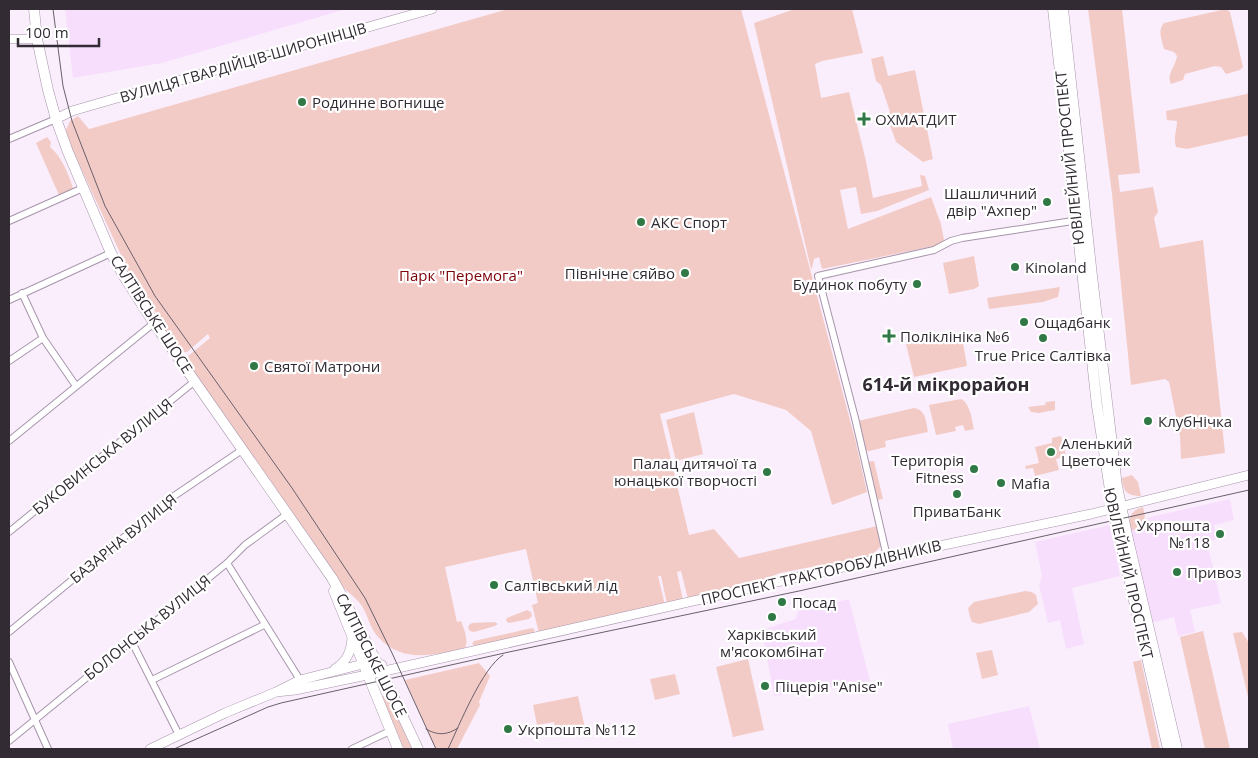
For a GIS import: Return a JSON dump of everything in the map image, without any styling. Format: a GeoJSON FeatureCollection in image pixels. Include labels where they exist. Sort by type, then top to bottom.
{"type":"FeatureCollection","features":[{"type":"Feature","properties":{"kind":"main road","name":"САЛТІВСЬКЕ ШОСЕ"},"geometry":{"type":"LineString","coordinates":[[34,9],[37,39],[56,118],[112,253],[125,278],[154,323],[342,596],[379,667],[418,749]]}},
{"type":"Feature","properties":{"kind":"main road","name":"ВУЛИЦЯ ГВАРДІЙЦІВ-ШИРОНІНЦІВ"},"geometry":{"type":"LineString","coordinates":[[56,118],[101,102],[432,9]]}},
{"type":"Feature","properties":{"kind":"main road","name":"ЮВІЛЕЙНИЙ ПРОСПЕКТ"},"geometry":{"type":"LineString","coordinates":[[1053,9],[1081,219]]}},
{"type":"Feature","properties":{"kind":"main road","name":"ЮВІЛЕЙНИЙ ПРОСПЕКТ"},"geometry":{"type":"LineString","coordinates":[[1064,9],[1087,277],[1109,425],[1117,508],[1168,749]]}},
{"type":"Feature","properties":{"kind":"main road","name":"ПРОСПЕКТ ТРАКТОРОБУДІВНИКІВ"},"geometry":{"type":"LineString","coordinates":[[150,749],[300,680],[334,670],[363,664],[393,669],[887,557],[1117,508],[1249,476]]}},
{"type":"Feature","properties":{"kind":"main road","name":"ЮВІЛЕЙНИЙ ПРОСПЕКТ"},"geometry":{"type":"LineString","coordinates":[[1117,508],[1177,749]]}},
{"type":"Feature","properties":{"kind":"main road","name":"САЛТІВСЬКЕ ШОСЕ"},"geometry":{"type":"LineString","coordinates":[[321,563],[398,749]]}},
{"type":"Feature","properties":{"kind":"main road"},"geometry":{"type":"LineString","coordinates":[[334,670],[348,657],[352,648],[352,638]]}},
{"type":"Feature","properties":{"kind":"main road","name":"ПРОСПЕКТ ТРАКТОРОБУДІВНИКІВ"},"geometry":{"type":"LineString","coordinates":[[276,692],[368,675],[379,667]]}},
{"type":"Feature","properties":{"kind":"street"},"geometry":{"type":"LineString","coordinates":[[9,40],[37,39]]}},
{"type":"Feature","properties":{"kind":"street"},"geometry":{"type":"LineString","coordinates":[[9,139],[56,118]]}},
{"type":"Feature","properties":{"kind":"street"},"geometry":{"type":"LineString","coordinates":[[9,221],[84,188]]}},
{"type":"Feature","properties":{"kind":"street"},"geometry":{"type":"LineString","coordinates":[[887,557],[818,276],[934,250],[962,238],[1081,219]]}},
{"type":"Feature","properties":{"kind":"street"},"geometry":{"type":"LineString","coordinates":[[9,300],[112,253]]}},
{"type":"Feature","properties":{"kind":"street"},"geometry":{"type":"LineString","coordinates":[[22,293],[43,338],[76,386]]}},
{"type":"Feature","properties":{"kind":"street"},"geometry":{"type":"LineString","coordinates":[[9,441],[154,323]]}},
{"type":"Feature","properties":{"kind":"street"},"geometry":{"type":"LineString","coordinates":[[9,361],[43,338]]}},
{"type":"Feature","properties":{"kind":"street","name":"БУКОВИНСЬКА ВУЛИЦЯ"},"geometry":{"type":"LineString","coordinates":[[9,532],[195,381]]}},
{"type":"Feature","properties":{"kind":"street","name":"БАЗАРНА ВУЛИЦЯ"},"geometry":{"type":"LineString","coordinates":[[9,632],[174,496],[242,450]]}},
{"type":"Feature","properties":{"kind":"street","name":"БОЛОНСЬКА ВУЛИЦЯ"},"geometry":{"type":"LineString","coordinates":[[9,741],[226,563],[245,545],[286,515]]}},
{"type":"Feature","properties":{"kind":"street"},"geometry":{"type":"LineString","coordinates":[[226,563],[300,680]]}},
{"type":"Feature","properties":{"kind":"street"},"geometry":{"type":"LineString","coordinates":[[152,680],[264,625]]}},
{"type":"Feature","properties":{"kind":"street"},"geometry":{"type":"LineString","coordinates":[[131,640],[179,735]]}},
{"type":"Feature","properties":{"kind":"street"},"geometry":{"type":"LineString","coordinates":[[9,662],[48,749]]}},
{"type":"Feature","properties":{"kind":"street"},"geometry":{"type":"LineString","coordinates":[[352,749],[390,730]]}},
{"type":"Feature","properties":{"kind":"shaded area"},"geometry":{"type":"Polygon","coordinates":[[[65,9],[346,9],[162,63],[73,78],[65,9]]]}},
{"type":"Feature","properties":{"kind":"shaded area","name":"Привоз"},"geometry":{"type":"Polygon","coordinates":[[[1230,499],[1234,520],[1214,525],[1217,539],[1207,542],[1221,603],[1190,610],[1195,632],[1178,636],[1174,617],[1151,623],[1128,522],[1230,499]]]}},
{"type":"Feature","properties":{"kind":"shaded area"},"geometry":{"type":"Polygon","coordinates":[[[1110,525],[1120,576],[1072,588],[1084,644],[1066,649],[1060,620],[1048,623],[1039,585],[1042,576],[1035,542],[1110,525]]]}},
{"type":"Feature","properties":{"kind":"shaded area"},"geometry":{"type":"Polygon","coordinates":[[[849,599],[870,681],[774,696],[762,630],[796,619],[798,611],[849,599]]]}},
{"type":"Feature","properties":{"kind":"shaded area"},"geometry":{"type":"Polygon","coordinates":[[[1029,706],[1040,749],[953,749],[948,724],[1029,706]]]}},
{"type":"Feature","properties":{"kind":"green space","name":"Парк \"Перемога\""},"geometry":{"type":"Polygon","coordinates":[[[508,9],[741,9],[855,439],[867,492],[832,505],[811,431],[786,410],[734,394],[660,414],[689,535],[714,529],[739,558],[877,526],[882,545],[869,558],[812,571],[811,567],[780,573],[757,583],[688,599],[681,571],[677,572],[683,600],[667,604],[661,576],[658,576],[665,605],[539,633],[532,605],[538,603],[526,549],[445,567],[457,622],[461,621],[466,634],[465,648],[430,655],[408,654],[398,651],[388,646],[375,633],[362,606],[340,584],[187,363],[188,356],[210,338],[208,334],[187,352],[179,350],[160,322],[157,314],[137,288],[67,138],[66,130],[70,121],[78,116],[89,129],[508,9]]]}},
{"type":"Feature","properties":{"kind":"green space"},"geometry":{"type":"Polygon","coordinates":[[[795,9],[852,9],[863,53],[815,64],[821,98],[849,92],[873,198],[922,186],[920,175],[925,176],[929,190],[877,211],[861,214],[856,187],[840,190],[848,229],[931,197],[941,224],[944,240],[939,245],[822,269],[819,257],[814,259],[811,269],[754,23],[795,9]]]}},
{"type":"Feature","properties":{"kind":"green space"},"geometry":{"type":"Polygon","coordinates":[[[1088,9],[1122,9],[1140,173],[1118,175],[1120,192],[1153,187],[1158,212],[1154,218],[1160,248],[1203,240],[1225,453],[1181,459],[1180,436],[1169,382],[1165,379],[1131,385],[1112,194],[1088,9]]]}},
{"type":"Feature","properties":{"kind":"green space"},"geometry":{"type":"Polygon","coordinates":[[[1226,9],[1230,12],[1243,67],[1240,70],[1226,74],[1221,67],[1215,66],[1185,74],[1183,80],[1171,84],[1170,73],[1177,56],[1174,52],[1164,49],[1160,32],[1164,23],[1226,9]]]}},
{"type":"Feature","properties":{"kind":"green space"},"geometry":{"type":"Polygon","coordinates":[[[883,56],[888,76],[915,70],[933,159],[923,162],[896,142],[887,117],[890,112],[881,85],[876,81],[871,59],[883,56]]]}},
{"type":"Feature","properties":{"kind":"green space"},"geometry":{"type":"Polygon","coordinates":[[[1249,90],[1249,135],[1187,149],[1176,147],[1177,121],[1167,120],[1166,111],[1247,94],[1249,90]]]}},
{"type":"Feature","properties":{"kind":"green space"},"geometry":{"type":"Polygon","coordinates":[[[47,137],[51,142],[50,147],[64,166],[73,188],[59,195],[36,143],[47,137]]]}},
{"type":"Feature","properties":{"kind":"green space"},"geometry":{"type":"Polygon","coordinates":[[[974,256],[979,286],[974,289],[949,294],[943,263],[974,256]]]}},
{"type":"Feature","properties":{"kind":"green space"},"geometry":{"type":"Polygon","coordinates":[[[1060,287],[1058,297],[1043,302],[989,309],[987,298],[1060,287]]]}},
{"type":"Feature","properties":{"kind":"green space"},"geometry":{"type":"Polygon","coordinates":[[[961,332],[967,366],[914,377],[906,344],[961,332]]]}},
{"type":"Feature","properties":{"kind":"green space"},"geometry":{"type":"Polygon","coordinates":[[[961,399],[969,408],[974,429],[965,431],[963,425],[955,427],[956,431],[936,435],[929,405],[961,399]]]}},
{"type":"Feature","properties":{"kind":"green space"},"geometry":{"type":"Polygon","coordinates":[[[1055,401],[1055,410],[1039,413],[1031,412],[1028,407],[1045,405],[1046,402],[1055,401]]]}},
{"type":"Feature","properties":{"kind":"green space"},"geometry":{"type":"Polygon","coordinates":[[[914,408],[923,414],[928,432],[885,441],[886,447],[869,451],[865,450],[858,421],[914,408]]]}},
{"type":"Feature","properties":{"kind":"green space"},"geometry":{"type":"Polygon","coordinates":[[[694,412],[703,454],[676,461],[666,420],[694,412]]]}},
{"type":"Feature","properties":{"kind":"green space","name":"Аленький Цветочек"},"geometry":{"type":"Polygon","coordinates":[[[1061,436],[1066,456],[1056,459],[1059,470],[1035,476],[1033,468],[1026,469],[1025,466],[1039,463],[1035,447],[1052,443],[1052,438],[1061,436]]]}},
{"type":"Feature","properties":{"kind":"green space"},"geometry":{"type":"Polygon","coordinates":[[[874,461],[883,499],[876,500],[867,462],[874,461]]]}},
{"type":"Feature","properties":{"kind":"green space"},"geometry":{"type":"Polygon","coordinates":[[[1132,475],[1138,482],[1141,496],[1129,494],[1123,486],[1122,478],[1132,475]]]}},
{"type":"Feature","properties":{"kind":"green space"},"geometry":{"type":"Polygon","coordinates":[[[1143,507],[1145,517],[1136,530],[1130,529],[1131,515],[1143,507]]]}},
{"type":"Feature","properties":{"kind":"green space"},"geometry":{"type":"Polygon","coordinates":[[[1025,591],[1036,595],[1038,604],[1029,612],[979,624],[972,622],[968,608],[974,602],[1025,591]]]}},
{"type":"Feature","properties":{"kind":"green space"},"geometry":{"type":"Polygon","coordinates":[[[527,610],[531,612],[532,616],[529,619],[509,623],[506,621],[507,618],[527,610]]]}},
{"type":"Feature","properties":{"kind":"green space"},"geometry":{"type":"Polygon","coordinates":[[[495,622],[498,624],[495,626],[474,632],[468,628],[472,623],[495,622]]]}},
{"type":"Feature","properties":{"kind":"green space"},"geometry":{"type":"Polygon","coordinates":[[[532,628],[535,630],[533,633],[475,646],[472,644],[474,641],[532,628]]]}},
{"type":"Feature","properties":{"kind":"green space"},"geometry":{"type":"Polygon","coordinates":[[[1203,631],[1230,749],[1205,749],[1180,637],[1203,631]]]}},
{"type":"Feature","properties":{"kind":"green space"},"geometry":{"type":"Polygon","coordinates":[[[1242,632],[1249,643],[1249,701],[1233,633],[1242,632]]]}},
{"type":"Feature","properties":{"kind":"green space"},"geometry":{"type":"Polygon","coordinates":[[[992,650],[998,675],[982,679],[976,653],[992,650]]]}},
{"type":"Feature","properties":{"kind":"green space"},"geometry":{"type":"Polygon","coordinates":[[[748,659],[764,730],[733,737],[716,667],[748,659]]]}},
{"type":"Feature","properties":{"kind":"green space"},"geometry":{"type":"Polygon","coordinates":[[[1141,660],[1160,749],[1152,749],[1133,662],[1141,660]]]}},
{"type":"Feature","properties":{"kind":"green space"},"geometry":{"type":"Polygon","coordinates":[[[479,663],[490,676],[479,702],[480,705],[457,749],[436,749],[405,680],[479,663]]]}},
{"type":"Feature","properties":{"kind":"green space"},"geometry":{"type":"Polygon","coordinates":[[[675,674],[680,694],[655,700],[650,679],[675,674]]]}},
{"type":"Feature","properties":{"kind":"green space"},"geometry":{"type":"Polygon","coordinates":[[[387,695],[412,749],[404,749],[381,697],[387,695]]]}},
{"type":"Feature","properties":{"kind":"green space"},"geometry":{"type":"Polygon","coordinates":[[[578,696],[585,728],[556,734],[554,722],[537,725],[533,705],[578,696]]]}},
{"type":"Feature","properties":{"kind":"tram line"},"geometry":{"type":"LineString","coordinates":[[53,9],[63,86],[72,121],[105,206],[155,296],[292,488],[365,598],[436,749]]}},
{"type":"Feature","properties":{"kind":"tram line"},"geometry":{"type":"LineString","coordinates":[[174,749],[281,703],[509,652],[799,591],[1249,490]]}},
{"type":"Feature","properties":{"kind":"tram line"},"geometry":{"type":"LineString","coordinates":[[448,749],[479,684],[495,662],[503,655]]}},
{"type":"Feature","properties":{"kind":"tram line"},"geometry":{"type":"LineString","coordinates":[[426,729],[442,734],[458,728]]}},
{"type":"Feature","properties":{"kind":"place","name":"Родинне вогнище"},"geometry":{"type":"Point","coordinates":[302,102]}},
{"type":"Feature","properties":{"kind":"place","name":"ОХМАТДИТ"},"geometry":{"type":"Point","coordinates":[864,119]}},
{"type":"Feature","properties":{"kind":"place","name":"Шашличний двір \"Ахпер\""},"geometry":{"type":"Point","coordinates":[1047,202]}},
{"type":"Feature","properties":{"kind":"place","name":"АКС Спорт"},"geometry":{"type":"Point","coordinates":[641,222]}},
{"type":"Feature","properties":{"kind":"place","name":"Kinoland"},"geometry":{"type":"Point","coordinates":[1015,267]}},
{"type":"Feature","properties":{"kind":"place","name":"Північне сяйво"},"geometry":{"type":"Point","coordinates":[685,273]}},
{"type":"Feature","properties":{"kind":"place","name":"Будинок побуту"},"geometry":{"type":"Point","coordinates":[917,284]}},
{"type":"Feature","properties":{"kind":"place","name":"Ощадбанк"},"geometry":{"type":"Point","coordinates":[1024,322]}},
{"type":"Feature","properties":{"kind":"place","name":"Поліклініка №6"},"geometry":{"type":"Point","coordinates":[889,336]}},
{"type":"Feature","properties":{"kind":"place","name":"True Price Салтівка"},"geometry":{"type":"Point","coordinates":[1043,338]}},
{"type":"Feature","properties":{"kind":"place","name":"Святої Матрони"},"geometry":{"type":"Point","coordinates":[254,366]}},
{"type":"Feature","properties":{"kind":"place","name":"КлубНічка"},"geometry":{"type":"Point","coordinates":[1148,421]}},
{"type":"Feature","properties":{"kind":"place","name":"Аленький Цветочек"},"geometry":{"type":"Point","coordinates":[1051,452]}},
{"type":"Feature","properties":{"kind":"place","name":"Територія Fitness"},"geometry":{"type":"Point","coordinates":[974,469]}},
{"type":"Feature","properties":{"kind":"place","name":"Палац дитячої та юнацької творчості"},"geometry":{"type":"Point","coordinates":[767,472]}},
{"type":"Feature","properties":{"kind":"place","name":"Mafia"},"geometry":{"type":"Point","coordinates":[1001,483]}},
{"type":"Feature","properties":{"kind":"place","name":"ПриватБанк"},"geometry":{"type":"Point","coordinates":[957,494]}},
{"type":"Feature","properties":{"kind":"place","name":"Укрпошта №118"},"geometry":{"type":"Point","coordinates":[1220,534]}},
{"type":"Feature","properties":{"kind":"place","name":"Привоз"},"geometry":{"type":"Point","coordinates":[1177,572]}},
{"type":"Feature","properties":{"kind":"place","name":"Салтівський лід"},"geometry":{"type":"Point","coordinates":[494,585]}},
{"type":"Feature","properties":{"kind":"place","name":"Посад"},"geometry":{"type":"Point","coordinates":[782,602]}},
{"type":"Feature","properties":{"kind":"place","name":"Харківський м'ясокомбінат"},"geometry":{"type":"Point","coordinates":[772,617]}},
{"type":"Feature","properties":{"kind":"place","name":"Піцерія \"Anise\""},"geometry":{"type":"Point","coordinates":[765,686]}},
{"type":"Feature","properties":{"kind":"place","name":"Укрпошта №112"},"geometry":{"type":"Point","coordinates":[508,729]}},
{"type":"Feature","properties":{"kind":"district","name":"614-й мікрорайон"},"geometry":{"type":"Point","coordinates":[946,384]}}]}
